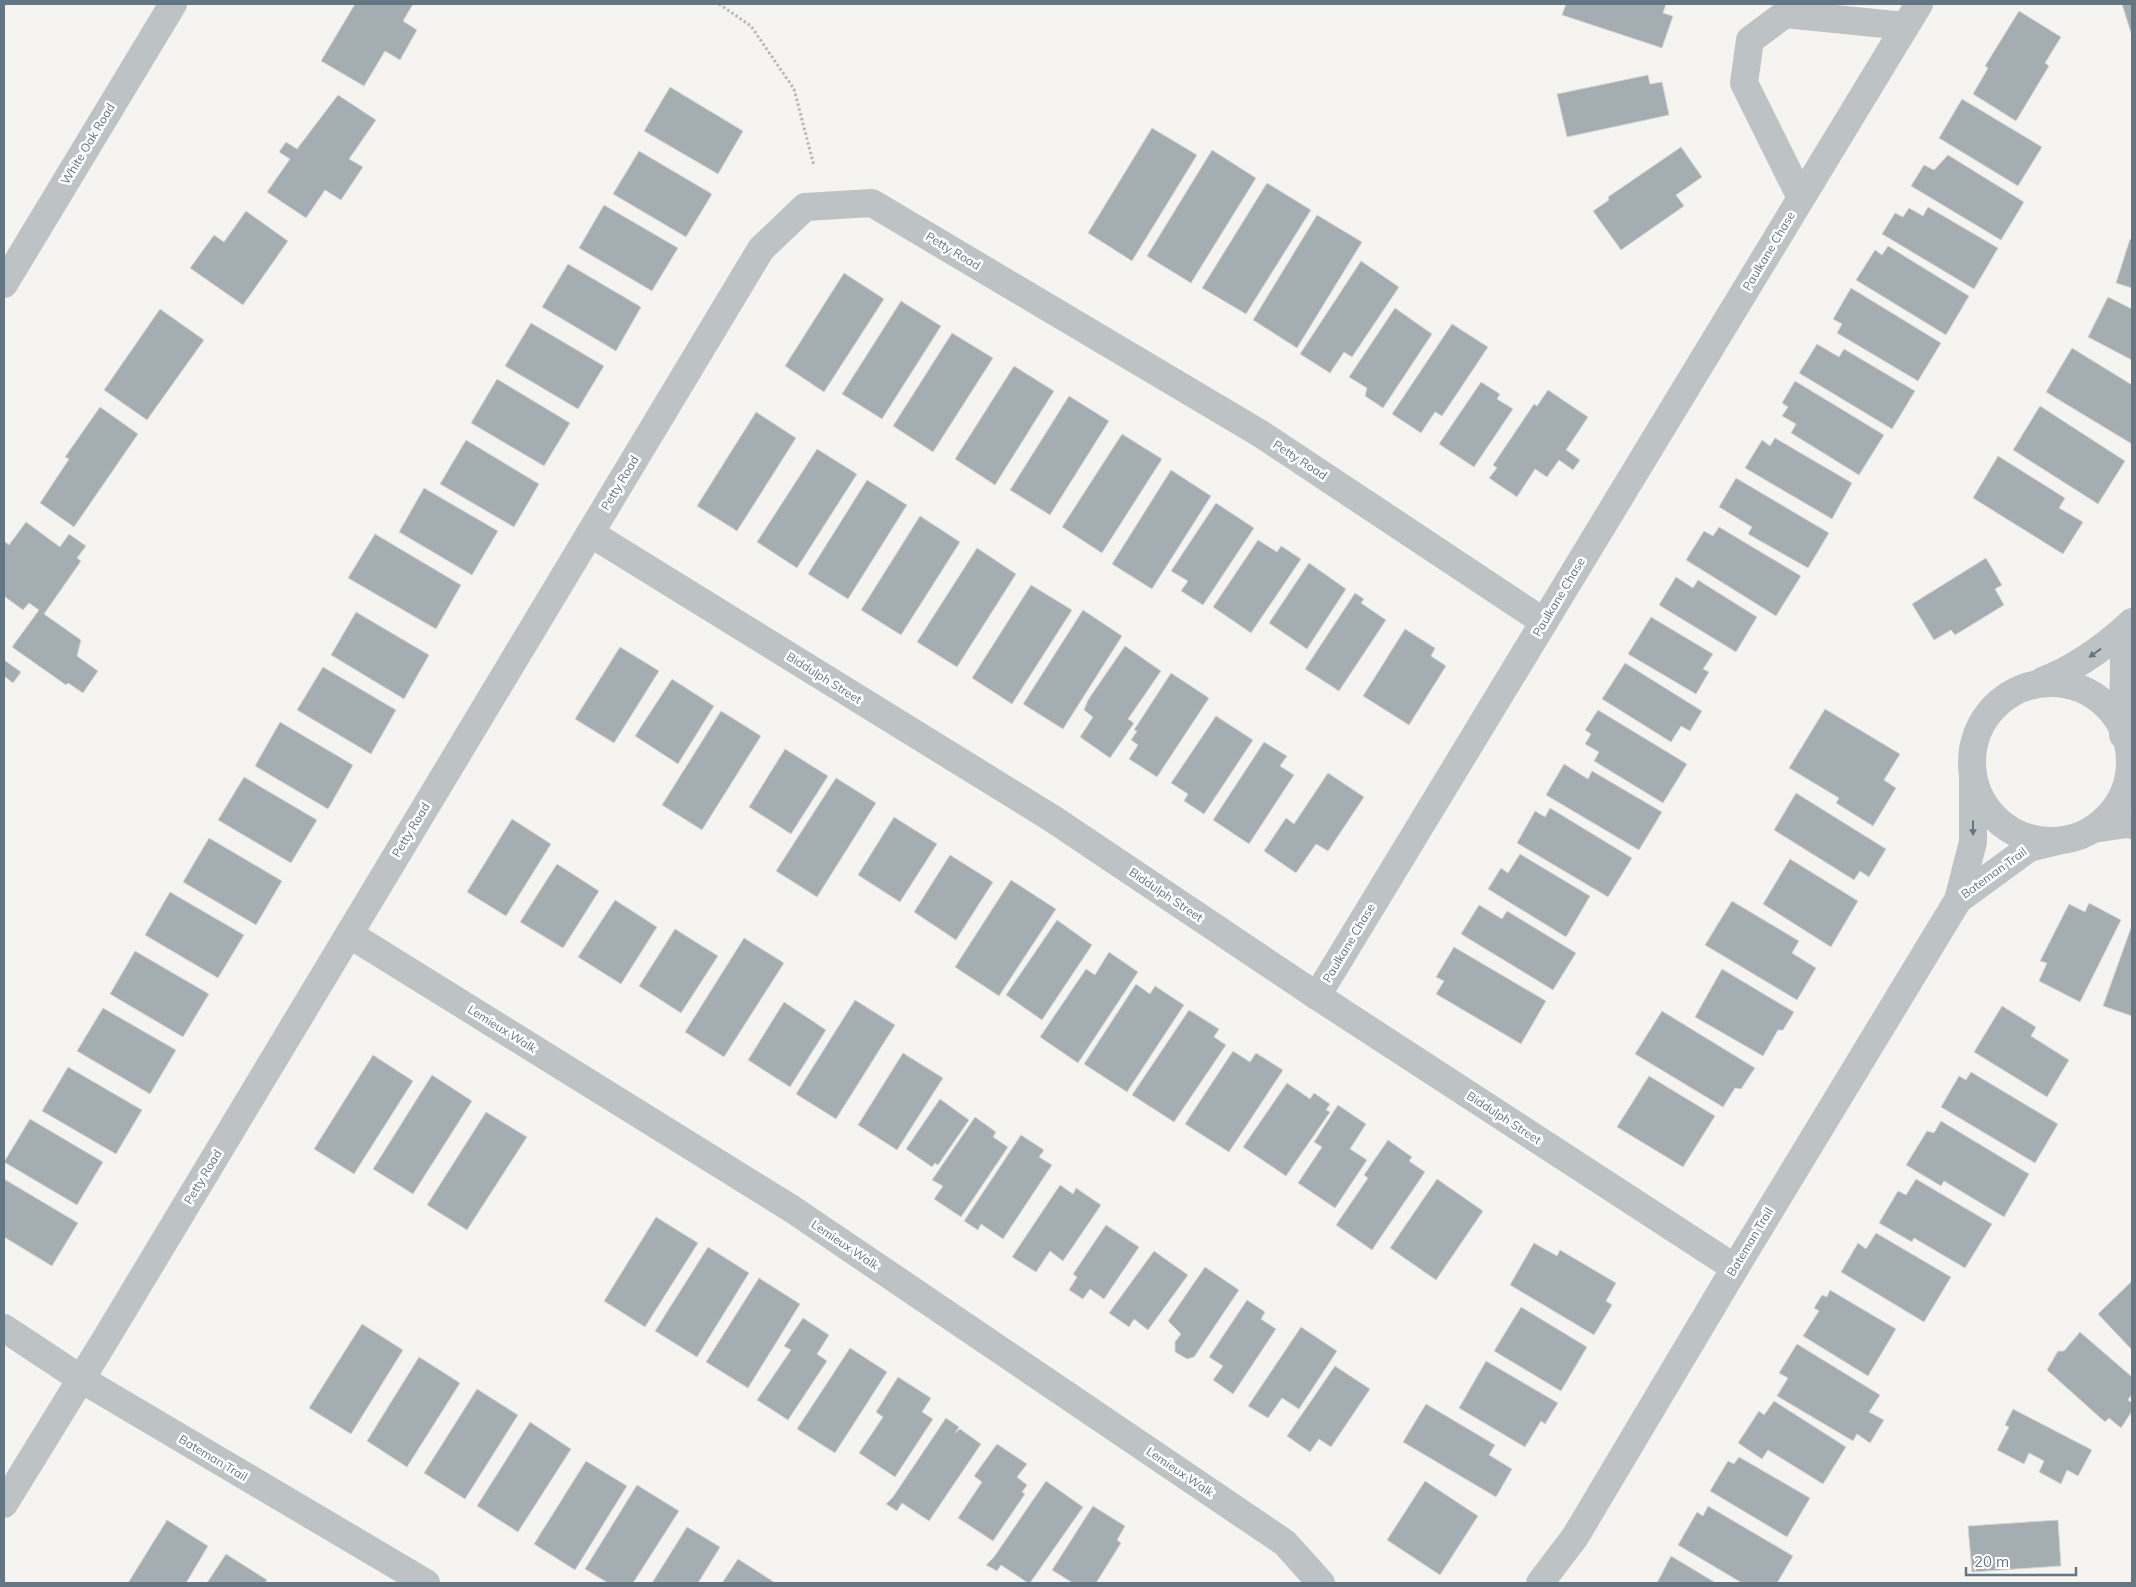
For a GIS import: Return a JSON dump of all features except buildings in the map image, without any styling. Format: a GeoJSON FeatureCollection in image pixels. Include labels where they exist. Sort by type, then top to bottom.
{"type":"FeatureCollection","features":[{"type":"Feature","properties":{"kind":"street","name":"White Oak Road"},"geometry":{"type":"LineString","coordinates":[[4,284],[173,4]]}},
{"type":"Feature","properties":{"kind":"street","name":"Paulkane Chase"},"geometry":{"type":"LineString","coordinates":[[1801,198],[1744,83],[1750,40],[1785,14],[1912,15]]}},
{"type":"Feature","properties":{"kind":"street","name":"Paulkane Chase"},"geometry":{"type":"LineString","coordinates":[[1317,996],[1912,15]]}},
{"type":"Feature","properties":{"kind":"street","name":"Petty Road"},"geometry":{"type":"LineString","coordinates":[[4,1504],[761,249],[805,207],[872,203],[1261,434],[1544,622]]}},
{"type":"Feature","properties":{"kind":"street","name":"Biddulph Street"},"geometry":{"type":"LineString","coordinates":[[590,533],[1052,819],[1317,996],[1735,1268]]}},
{"type":"Feature","properties":{"kind":"street"},"geometry":{"type":"LineString","coordinates":[[2132,622],[2091,656],[2063,673],[2013,692],[1993,707],[1979,729],[1972,754],[1973,779],[1982,801],[1996,819],[2015,832],[2037,840],[2060,841],[2073,838],[2093,829],[2127,824],[2132,825]]}},
{"type":"Feature","properties":{"kind":"street"},"geometry":{"type":"LineString","coordinates":[[2093,829],[2112,813],[2125,792],[2130,768],[2127,748],[2124,656],[2132,629]]}},
{"type":"Feature","properties":{"kind":"street"},"geometry":{"type":"LineString","coordinates":[[2038,683],[2068,684],[2095,696],[2116,716],[2127,748]]}},
{"type":"Feature","properties":{"kind":"street","name":"Bateman Trail"},"geometry":{"type":"LineString","coordinates":[[1540,1583],[1575,1537],[1958,900],[1973,842],[1973,779]]}},
{"type":"Feature","properties":{"kind":"street","name":"Bateman Trail"},"geometry":{"type":"LineString","coordinates":[[1958,900],[2029,848],[2060,841]]}},
{"type":"Feature","properties":{"kind":"street","name":"Lemieux Walk"},"geometry":{"type":"LineString","coordinates":[[349,934],[792,1209],[1285,1543],[1321,1583]]}},
{"type":"Feature","properties":{"kind":"street","name":"Bateman Trail"},"geometry":{"type":"LineString","coordinates":[[4,1328],[81,1379],[426,1583]]}},
{"type":"Feature","properties":{"kind":"path"},"geometry":{"type":"LineString","coordinates":[[719,4],[751,26],[794,89],[814,166]]}}]}
